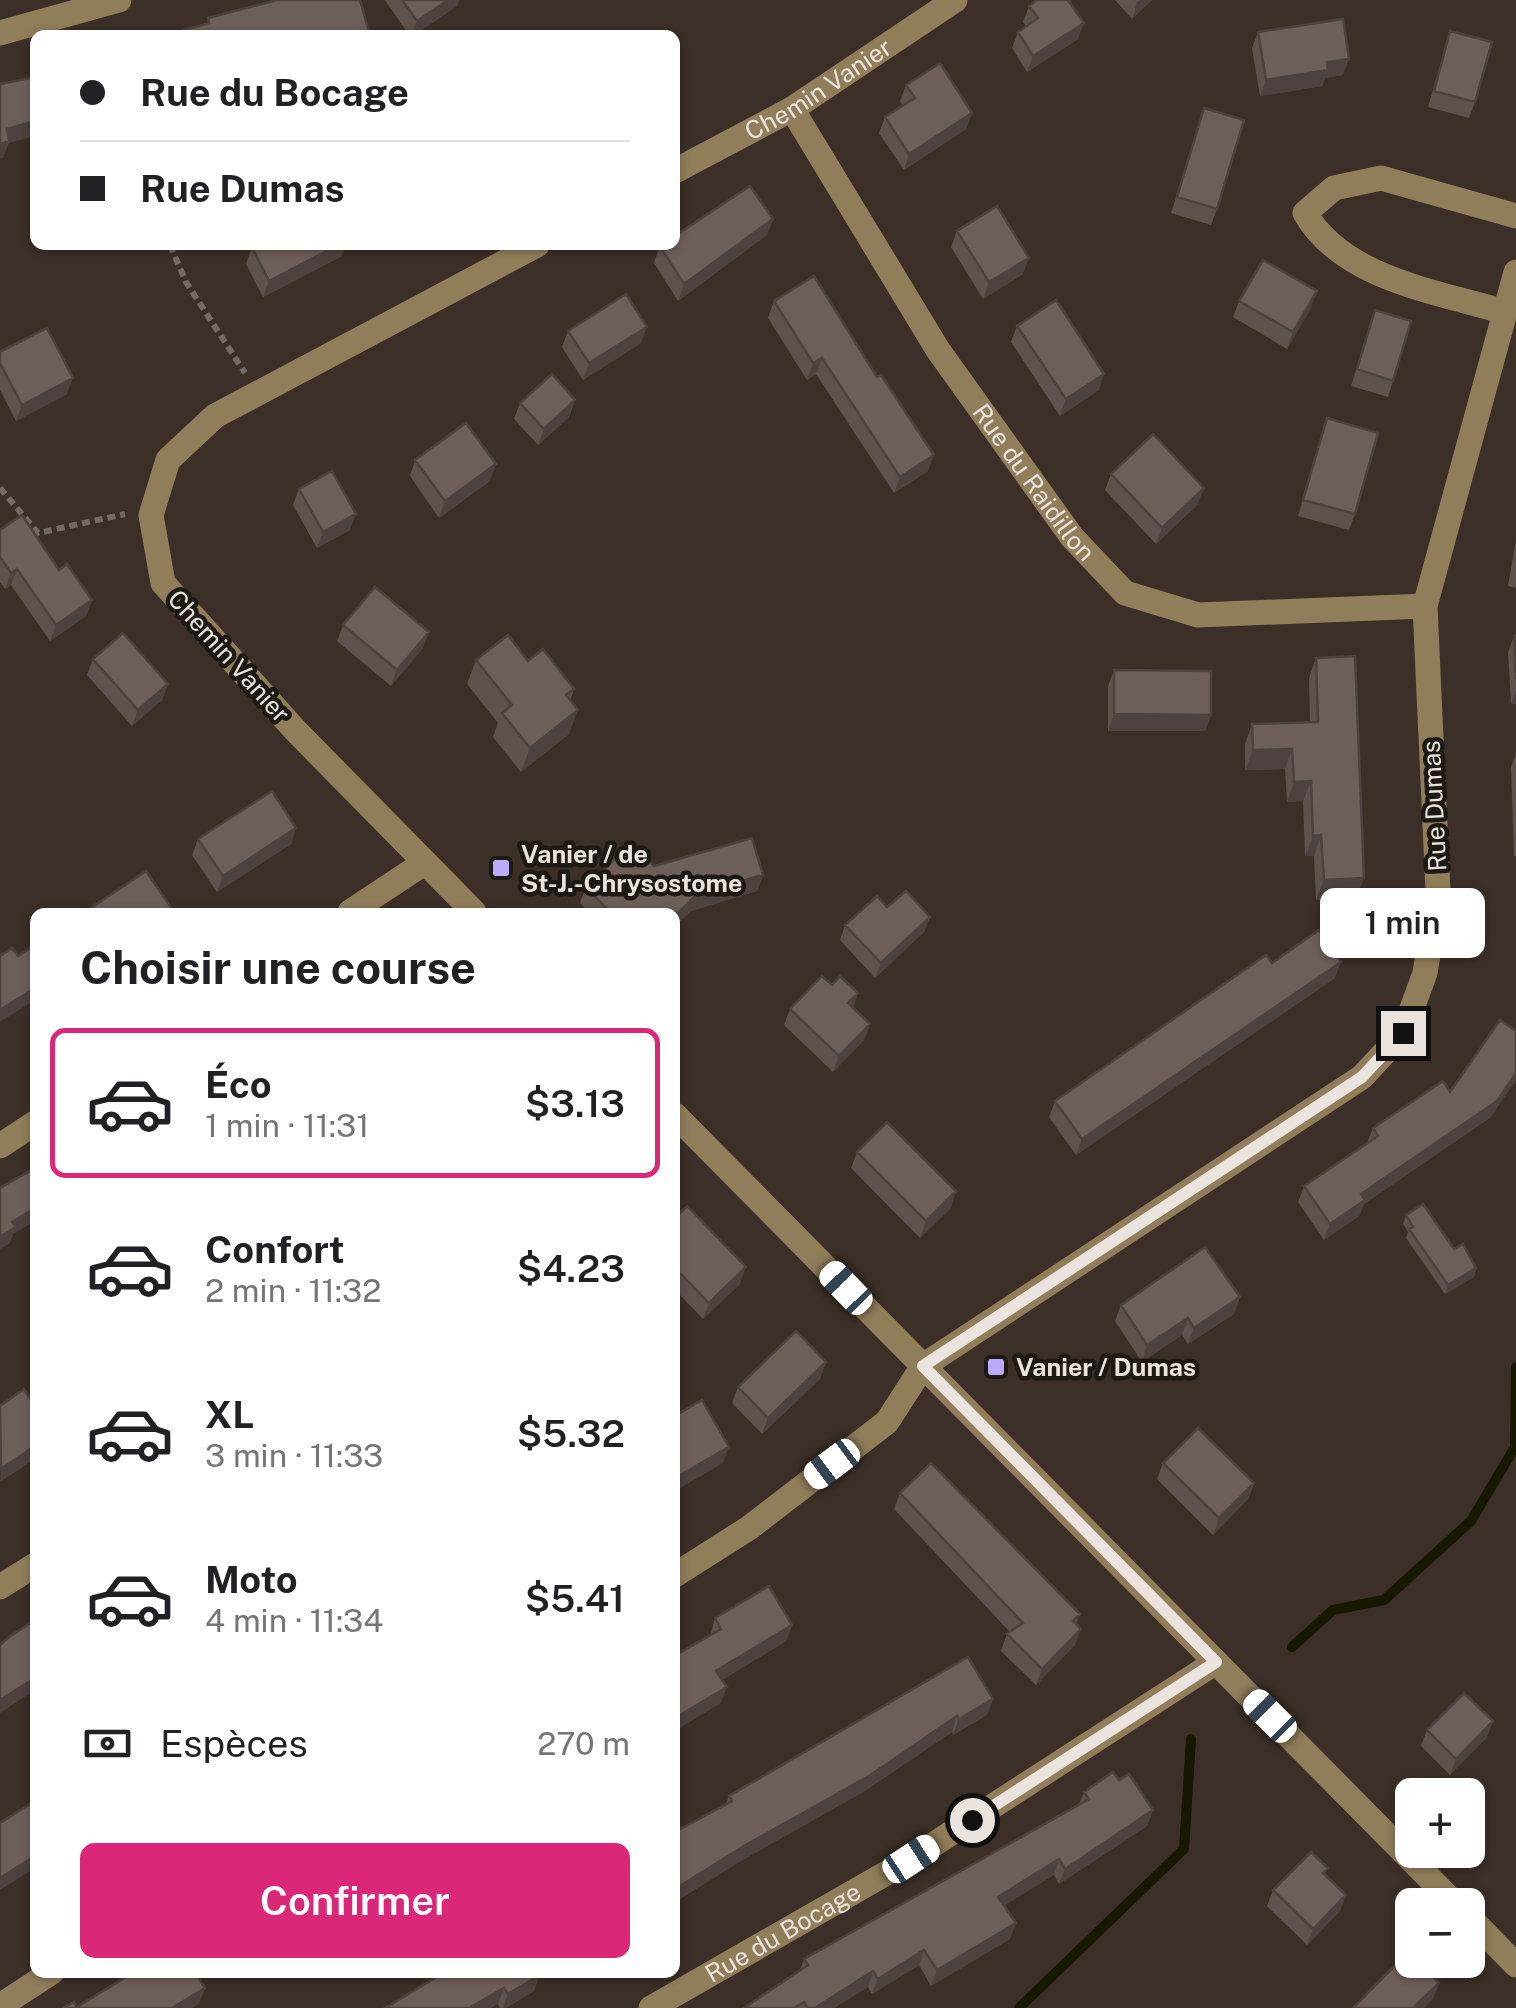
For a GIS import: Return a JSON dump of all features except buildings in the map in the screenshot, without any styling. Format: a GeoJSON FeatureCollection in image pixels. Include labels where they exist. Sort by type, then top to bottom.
{"type":"FeatureCollection","features":[{"type":"Feature","properties":{"kind":"street"},"geometry":{"type":"LineString","coordinates":[[0,33],[119,0]]}},
{"type":"Feature","properties":{"kind":"street","name":"Chemin Vanier"},"geometry":{"type":"LineString","coordinates":[[680,169],[792,110],[955,0]]}},
{"type":"Feature","properties":{"kind":"street","name":"Rue du Raidillon"},"geometry":{"type":"LineString","coordinates":[[792,110],[938,350],[1072,537],[1125,593],[1198,615],[1425,606]]}},
{"type":"Feature","properties":{"kind":"street"},"geometry":{"type":"LineString","coordinates":[[1505,312],[1375,272],[1318,235],[1305,213],[1334,188],[1381,178],[1516,216]]}},
{"type":"Feature","properties":{"kind":"street","name":"Chemin Vanier"},"geometry":{"type":"LineString","coordinates":[[470,908],[296,731],[163,583],[151,516],[168,460],[215,416],[528,250]]}},
{"type":"Feature","properties":{"kind":"street","name":"Rue Dumas"},"geometry":{"type":"LineString","coordinates":[[680,1572],[749,1528],[886,1422],[923,1366],[1362,1077],[1403,1033],[1425,973],[1438,892],[1425,606],[1516,272]]}},
{"type":"Feature","properties":{"kind":"street"},"geometry":{"type":"LineString","coordinates":[[356,908],[424,862]]}},
{"type":"Feature","properties":{"kind":"street"},"geometry":{"type":"LineString","coordinates":[[0,1146],[30,1126]]}},
{"type":"Feature","properties":{"kind":"street"},"geometry":{"type":"LineString","coordinates":[[680,1129],[923,1366],[1439,1888]]}},
{"type":"Feature","properties":{"kind":"street"},"geometry":{"type":"LineString","coordinates":[[0,1587],[30,1568]]}},
{"type":"Feature","properties":{"kind":"street","name":"Rue du Bocage"},"geometry":{"type":"LineString","coordinates":[[651,2008],[911,1859],[1216,1662]]}},
{"type":"Feature","properties":{"kind":"street"},"geometry":{"type":"LineString","coordinates":[[1485,1934],[1516,1966]]}},
{"type":"Feature","properties":{"kind":"street"},"geometry":{"type":"LineString","coordinates":[[0,2006],[43,1978]]}},
{"type":"Feature","properties":{"kind":"path"},"geometry":{"type":"LineString","coordinates":[[172,250],[186,282],[258,394]]}},
{"type":"Feature","properties":{"kind":"path"},"geometry":{"type":"LineString","coordinates":[[0,488],[38,533],[120,513],[151,516]]}},
{"type":"Feature","properties":{"kind":"waterway"},"geometry":{"type":"LineString","coordinates":[[1292,1647],[1333,1610],[1384,1600],[1471,1521],[1515,1447],[1516,1367]]}},
{"type":"Feature","properties":{"kind":"waterway"},"geometry":{"type":"LineString","coordinates":[[1019,2008],[1184,1849],[1191,1739]]}},
{"type":"Feature","properties":{"kind":"place","name":"Vanier / de St-J.-Chrysostome"},"geometry":{"type":"Point","coordinates":[501,868]}},
{"type":"Feature","properties":{"kind":"place","name":"Vanier / Dumas"},"geometry":{"type":"Point","coordinates":[996,1367]}},
{"type":"Feature","properties":{"kind":"route"},"geometry":{"type":"LineString","coordinates":[[972,1820],[1216,1662],[923,1366],[1362,1077],[1403,1033]]}}]}
